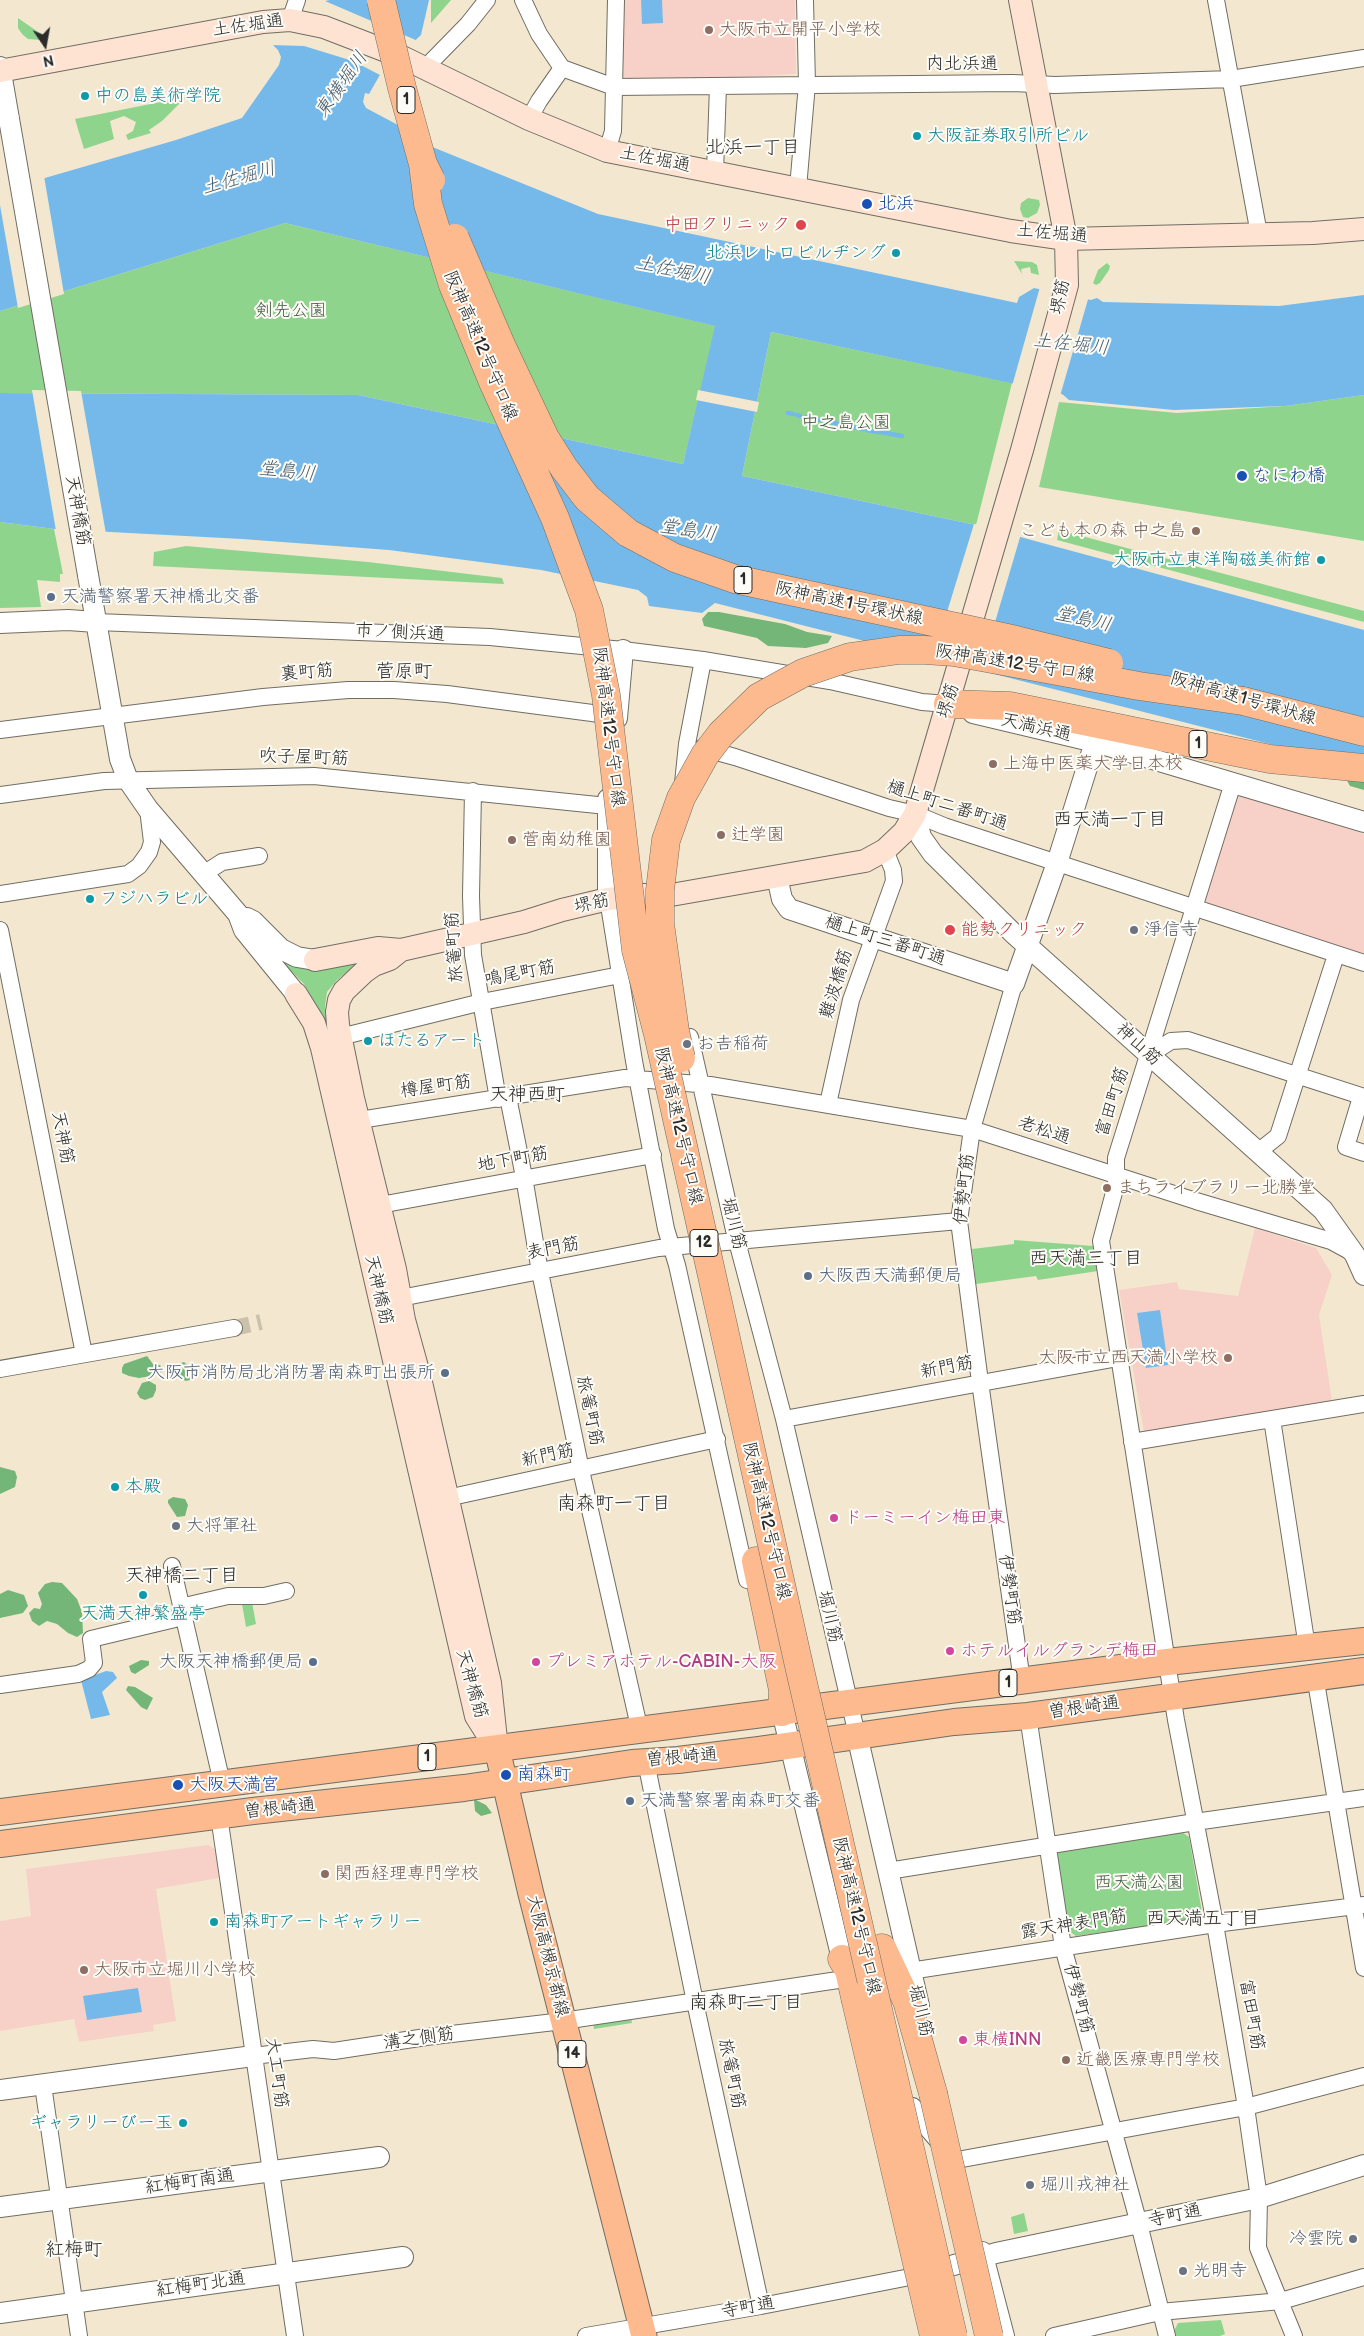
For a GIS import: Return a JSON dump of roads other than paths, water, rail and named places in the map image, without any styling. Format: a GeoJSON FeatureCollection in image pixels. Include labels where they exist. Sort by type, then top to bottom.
{"type":"FeatureCollection","features":[{"type":"Feature","properties":{"kind":"highway","name":"阪神高速1号環状線"},"geometry":{"type":"LineString","coordinates":[[381,0],[423,164],[501,345],[545,438],[564,468],[587,498],[628,533],[675,558],[735,579],[1016,640],[1140,670],[1243,701],[1364,732]]}},
{"type":"Feature","properties":{"kind":"highway","name":"阪神高速12号守口線"},"geometry":{"type":"LineString","coordinates":[[423,164],[428,204],[453,285],[490,374],[555,518],[589,610],[606,696],[636,950],[658,1034],[802,1679],[954,2336]]}},
{"type":"Feature","properties":{"kind":"highway","name":"阪神高速12号守口線"},"geometry":{"type":"LineString","coordinates":[[972,2336],[882,1948],[675,1030],[660,909],[662,862],[666,840],[678,804],[691,777],[705,755],[739,716],[759,697],[781,684],[811,670],[850,657],[899,650],[954,652],[1139,686],[1243,701]]}},
{"type":"Feature","properties":{"kind":"highway","name":"1"},"geometry":{"type":"LineString","coordinates":[[950,698],[1033,710],[1270,759],[1364,768]]}},
{"type":"Feature","properties":{"kind":"highway"},"geometry":{"type":"LineString","coordinates":[[636,950],[645,1037],[660,1120],[783,1690],[782,1712]]}},
{"type":"Feature","properties":{"kind":"highway","name":"曽根崎通"},"geometry":{"type":"LineString","coordinates":[[0,1812],[1167,1662],[1364,1640]]}},
{"type":"Feature","properties":{"kind":"highway","name":"曽根崎通"},"geometry":{"type":"LineString","coordinates":[[0,1844],[219,1816],[386,1798],[954,1722],[1028,1716],[1315,1676],[1364,1671]]}},
{"type":"Feature","properties":{"kind":"highway"},"geometry":{"type":"LineString","coordinates":[[882,1948],[904,1994],[918,2035],[989,2336]]}},
{"type":"Feature","properties":{"kind":"highway"},"geometry":{"type":"LineString","coordinates":[[845,1978],[934,2336]]}},
{"type":"Feature","properties":{"kind":"main road","name":"堺筋"},"geometry":{"type":"LineString","coordinates":[[314,960],[378,948],[401,950],[524,922],[562,910],[608,899],[642,895],[671,895],[865,861],[885,850],[904,832],[916,814],[1065,292],[1066,239],[1020,0]]}},
{"type":"Feature","properties":{"kind":"main road","name":"土佐堀通"},"geometry":{"type":"LineString","coordinates":[[0,69],[286,13],[402,57],[529,120],[608,151],[1011,231],[1066,239],[1313,233],[1364,228]]}},
{"type":"Feature","properties":{"kind":"main road","name":"堺筋"},"geometry":{"type":"LineString","coordinates":[[339,1031],[337,1012],[339,1000],[349,986],[374,965],[390,959],[401,950]]}},
{"type":"Feature","properties":{"kind":"main road","name":"天神橋筋"},"geometry":{"type":"LineString","coordinates":[[296,994],[308,1012],[317,1032],[380,1205],[391,1300]]}},
{"type":"Feature","properties":{"kind":"main road","name":"天神橋筋"},"geometry":{"type":"LineString","coordinates":[[339,1031],[349,1121],[436,1500],[476,1716],[497,1749]]}},
{"type":"Feature","properties":{"kind":"main road","name":"大阪高槻京都線"},"geometry":{"type":"LineString","coordinates":[[497,1749],[563,2021],[642,2331]]}},
{"type":"Feature","properties":{"kind":"street"},"geometry":{"type":"LineString","coordinates":[[426,68],[468,24],[487,0]]}},
{"type":"Feature","properties":{"kind":"street"},"geometry":{"type":"LineString","coordinates":[[523,0],[539,34],[562,68],[539,101],[529,120]]}},
{"type":"Feature","properties":{"kind":"street"},"geometry":{"type":"LineString","coordinates":[[608,151],[613,131],[616,0]]}},
{"type":"Feature","properties":{"kind":"street"},"geometry":{"type":"LineString","coordinates":[[798,188],[807,84],[805,0]]}},
{"type":"Feature","properties":{"kind":"street"},"geometry":{"type":"LineString","coordinates":[[1216,0],[1260,234]]}},
{"type":"Feature","properties":{"kind":"street","name":"内北浜通"},"geometry":{"type":"LineString","coordinates":[[562,68],[614,87],[807,84],[1036,84],[1231,79],[1364,58]]}},
{"type":"Feature","properties":{"kind":"street","name":"天神橋筋"},"geometry":{"type":"LineString","coordinates":[[0,69],[120,759],[128,780],[148,809],[205,873],[238,914],[244,930],[296,994]]}},
{"type":"Feature","properties":{"kind":"street"},"geometry":{"type":"LineString","coordinates":[[715,172],[718,86]]}},
{"type":"Feature","properties":{"kind":"street"},"geometry":{"type":"LineString","coordinates":[[0,623],[68,620],[96,622]]}},
{"type":"Feature","properties":{"kind":"street","name":"市ノ側浜通"},"geometry":{"type":"LineString","coordinates":[[96,622],[472,636],[623,650],[703,660]]}},
{"type":"Feature","properties":{"kind":"street"},"geometry":{"type":"LineString","coordinates":[[623,650],[607,806],[608,899],[638,1079],[666,1229],[672,1247],[717,1439],[772,1692],[782,1712],[791,1745],[845,1978],[910,2277],[926,2336]]}},
{"type":"Feature","properties":{"kind":"street","name":"天満浜通"},"geometry":{"type":"LineString","coordinates":[[703,660],[830,681],[922,702],[950,698],[970,712],[1095,742],[1364,822]]}},
{"type":"Feature","properties":{"kind":"street","name":"堀川筋"},"geometry":{"type":"LineString","coordinates":[[703,660],[687,744],[671,895],[668,925],[673,958],[700,1084],[737,1240],[784,1419],[910,1971],[957,2160],[1004,2336]]}},
{"type":"Feature","properties":{"kind":"street","name":"裏町筋"},"geometry":{"type":"LineString","coordinates":[[0,730],[263,697],[348,690],[394,690],[456,695],[617,716]]}},
{"type":"Feature","properties":{"kind":"street","name":"伊勢町筋"},"geometry":{"type":"LineString","coordinates":[[1022,1681],[959,1221],[972,1129],[1014,984],[1095,742]]}},
{"type":"Feature","properties":{"kind":"street","name":"樋上町二番町通"},"geometry":{"type":"LineString","coordinates":[[687,744],[735,757],[889,808],[916,814],[1056,863],[1364,963]]}},
{"type":"Feature","properties":{"kind":"street","name":"吹子屋町筋"},"geometry":{"type":"LineString","coordinates":[[0,795],[104,781],[314,776],[607,806]]}},
{"type":"Feature","properties":{"kind":"street","name":"富田町筋"},"geometry":{"type":"LineString","coordinates":[[1232,783],[1116,1158],[1116,1185],[1101,1241],[1172,1696],[1215,1924],[1246,2107],[1259,2198],[1258,2248],[1294,2336]]}},
{"type":"Feature","properties":{"kind":"street","name":"旅篭町筋"},"geometry":{"type":"LineString","coordinates":[[473,791],[473,933],[480,1002],[524,1177],[540,1272],[581,1470],[640,1731]]}},
{"type":"Feature","properties":{"kind":"street"},"geometry":{"type":"LineString","coordinates":[[0,894],[128,874],[139,866],[149,852],[152,842],[148,809]]}},
{"type":"Feature","properties":{"kind":"street","name":"神山筋"},"geometry":{"type":"LineString","coordinates":[[916,814],[922,837],[933,854],[1028,946],[1323,1210],[1359,1256],[1364,1275]]}},
{"type":"Feature","properties":{"kind":"street","name":"難波橋筋"},"geometry":{"type":"LineString","coordinates":[[828,1104],[851,1000],[894,880],[893,870],[885,850]]}},
{"type":"Feature","properties":{"kind":"street"},"geometry":{"type":"LineString","coordinates":[[205,873],[222,862],[258,856]]}},
{"type":"Feature","properties":{"kind":"street","name":"樋上町三番町通"},"geometry":{"type":"LineString","coordinates":[[777,877],[782,899],[789,909],[1014,984]]}},
{"type":"Feature","properties":{"kind":"street"},"geometry":{"type":"LineString","coordinates":[[642,895],[678,1082],[757,1433]]}},
{"type":"Feature","properties":{"kind":"street","name":"天神橋筋"},"geometry":{"type":"LineString","coordinates":[[238,914],[253,921],[271,941],[288,953],[297,957],[314,960]]}},
{"type":"Feature","properties":{"kind":"street","name":"天神筋"},"geometry":{"type":"LineString","coordinates":[[0,930],[84,1354]]}},
{"type":"Feature","properties":{"kind":"street"},"geometry":{"type":"LineString","coordinates":[[1258,1152],[1278,1136],[1336,955]]}},
{"type":"Feature","properties":{"kind":"street","name":"鳴尾町筋"},"geometry":{"type":"LineString","coordinates":[[339,1031],[620,975]]}},
{"type":"Feature","properties":{"kind":"street"},"geometry":{"type":"LineString","coordinates":[[1149,1055],[1171,1041],[1188,1040],[1363,1097],[1346,1147],[1364,1153]]}},
{"type":"Feature","properties":{"kind":"street","name":"樽屋町筋"},"geometry":{"type":"LineString","coordinates":[[349,1121],[625,1078],[678,1082]]}},
{"type":"Feature","properties":{"kind":"street","name":"老松通"},"geometry":{"type":"LineString","coordinates":[[678,1082],[828,1104],[972,1129],[1196,1201],[1331,1241],[1359,1256]]}},
{"type":"Feature","properties":{"kind":"street","name":"地下町筋"},"geometry":{"type":"LineString","coordinates":[[380,1205],[524,1177],[653,1155]]}},
{"type":"Feature","properties":{"kind":"street","name":"表門筋"},"geometry":{"type":"LineString","coordinates":[[391,1300],[672,1247],[959,1221]]}},
{"type":"Feature","properties":{"kind":"street"},"geometry":{"type":"LineString","coordinates":[[0,1368],[234,1328]]}},
{"type":"Feature","properties":{"kind":"street","name":"新門筋"},"geometry":{"type":"LineString","coordinates":[[784,1419],[1118,1358]]}},
{"type":"Feature","properties":{"kind":"street"},"geometry":{"type":"LineString","coordinates":[[1132,1442],[1364,1404]]}},
{"type":"Feature","properties":{"kind":"street"},"geometry":{"type":"LineString","coordinates":[[1272,1419],[1307,1647]]}},
{"type":"Feature","properties":{"kind":"street","name":"新門筋"},"geometry":{"type":"LineString","coordinates":[[436,1500],[717,1439]]}},
{"type":"Feature","properties":{"kind":"street"},"geometry":{"type":"LineString","coordinates":[[172,1566],[222,1783]]}},
{"type":"Feature","properties":{"kind":"street"},"geometry":{"type":"LineString","coordinates":[[181,1606],[228,1596],[264,1596],[286,1591]]}},
{"type":"Feature","properties":{"kind":"street"},"geometry":{"type":"LineString","coordinates":[[0,1684],[78,1674],[94,1663],[91,1639],[175,1619],[181,1606]]}},
{"type":"Feature","properties":{"kind":"street"},"geometry":{"type":"LineString","coordinates":[[1315,1676],[1335,1803],[1358,1906],[1364,1968]]}},
{"type":"Feature","properties":{"kind":"street","name":"伊勢町筋"},"geometry":{"type":"LineString","coordinates":[[1028,1716],[1064,1947],[1140,2224],[1167,2336]]}},
{"type":"Feature","properties":{"kind":"street","name":"旅篭町筋"},"geometry":{"type":"LineString","coordinates":[[646,1762],[695,2002],[761,2306]]}},
{"type":"Feature","properties":{"kind":"street"},"geometry":{"type":"LineString","coordinates":[[888,1871],[1195,1822],[1364,1798]]}},
{"type":"Feature","properties":{"kind":"street","name":"大工町筋"},"geometry":{"type":"LineString","coordinates":[[219,1816],[295,2336]]}},
{"type":"Feature","properties":{"kind":"street"},"geometry":{"type":"LineString","coordinates":[[858,1876],[964,2336]]}},
{"type":"Feature","properties":{"kind":"street","name":"露天神表門筋"},"geometry":{"type":"LineString","coordinates":[[910,1971],[1215,1924],[1358,1906]]}},
{"type":"Feature","properties":{"kind":"street","name":"溝之側筋"},"geometry":{"type":"LineString","coordinates":[[0,2090],[254,2056],[313,2049],[334,2051],[426,2037],[563,2021],[845,1978]]}},
{"type":"Feature","properties":{"kind":"street"},"geometry":{"type":"LineString","coordinates":[[912,2108],[957,2160],[1246,2107],[1364,2076]]}},
{"type":"Feature","properties":{"kind":"street"},"geometry":{"type":"LineString","coordinates":[[43,2085],[79,2336]]}},
{"type":"Feature","properties":{"kind":"street","name":"紅梅町南通"},"geometry":{"type":"LineString","coordinates":[[0,2207],[380,2157]]}},
{"type":"Feature","properties":{"kind":"street","name":"寺町通"},"geometry":{"type":"LineString","coordinates":[[586,2336],[642,2331],[910,2277],[983,2257],[1259,2198],[1364,2165]]}},
{"type":"Feature","properties":{"kind":"street","name":"紅梅町北通"},"geometry":{"type":"LineString","coordinates":[[0,2313],[403,2257]]}},
{"type":"Feature","properties":{"kind":"street"},"geometry":{"type":"LineString","coordinates":[[1054,2336],[1160,2312],[1281,2302],[1364,2277]]}},
{"type":"Feature","properties":{"kind":"water"},"geometry":{"type":"Polygon","coordinates":[[[293,0],[429,0],[421,35],[381,73],[369,94],[365,93],[363,102],[366,108],[398,125],[425,144],[598,214],[1017,303],[1019,297],[1034,288],[1091,300],[1097,298],[1103,302],[1279,306],[1364,295],[1364,395],[1285,406],[1174,410],[1069,400],[1062,394],[771,332],[742,476],[976,525],[1364,630],[1364,768],[715,603],[702,613],[649,606],[647,597],[638,590],[541,570],[389,550],[242,539],[54,529],[0,522],[0,393],[358,395],[683,464],[715,326],[285,223],[0,311],[0,191],[176,140],[242,118],[279,65],[281,57],[278,50],[272,44],[293,0]]]}},
{"type":"Feature","properties":{"kind":"water"},"geometry":{"type":"Polygon","coordinates":[[[641,0],[662,0],[663,23],[642,24],[641,0]]]}},
{"type":"Feature","properties":{"kind":"water"},"geometry":{"type":"Polygon","coordinates":[[[1160,1310],[1168,1365],[1146,1368],[1137,1313],[1160,1310]]]}},
{"type":"Feature","properties":{"kind":"water"},"geometry":{"type":"Polygon","coordinates":[[[106,1671],[113,1672],[117,1678],[102,1692],[110,1715],[91,1719],[81,1680],[106,1671]]]}},
{"type":"Feature","properties":{"kind":"water"},"geometry":{"type":"Polygon","coordinates":[[[138,1988],[142,2012],[87,2020],[83,1996],[138,1988]]]}},
{"type":"Feature","properties":{"kind":"waterway"},"geometry":{"type":"LineString","coordinates":[[788,413],[793,414]]}},
{"type":"Feature","properties":{"kind":"waterway"},"geometry":{"type":"LineString","coordinates":[[805,417],[816,419]]}},
{"type":"Feature","properties":{"kind":"waterway"},"geometry":{"type":"LineString","coordinates":[[817,419],[839,424]]}},
{"type":"Feature","properties":{"kind":"waterway"},"geometry":{"type":"LineString","coordinates":[[840,424],[863,429]]}},
{"type":"Feature","properties":{"kind":"waterway"},"geometry":{"type":"LineString","coordinates":[[867,430],[878,432]]}},
{"type":"Feature","properties":{"kind":"waterway"},"geometry":{"type":"LineString","coordinates":[[880,432],[902,436]]}},
{"type":"Feature","properties":{"kind":"tunnel"},"geometry":{"type":"LineString","coordinates":[[234,1328],[261,1322]]}},
{"type":"Feature","properties":{"kind":"place","name":"大阪市立開平小学校"},"geometry":{"type":"Point","coordinates":[709,30]}},
{"type":"Feature","properties":{"kind":"place","name":"中の島美術学院"},"geometry":{"type":"Point","coordinates":[85,96]}},
{"type":"Feature","properties":{"kind":"place","name":"大阪証券取引所ビル"},"geometry":{"type":"Point","coordinates":[917,136]}},
{"type":"Feature","properties":{"kind":"place","name":"北浜"},"geometry":{"type":"Point","coordinates":[867,204]}},
{"type":"Feature","properties":{"kind":"place","name":"中田クリニック"},"geometry":{"type":"Point","coordinates":[801,225]}},
{"type":"Feature","properties":{"kind":"place","name":"北浜レトロビルヂング"},"geometry":{"type":"Point","coordinates":[896,253]}},
{"type":"Feature","properties":{"kind":"place","name":"なにわ橋"},"geometry":{"type":"Point","coordinates":[1242,476]}},
{"type":"Feature","properties":{"kind":"place","name":"こども本の森 中之島"},"geometry":{"type":"Point","coordinates":[1196,531]}},
{"type":"Feature","properties":{"kind":"place","name":"大阪市立東洋陶磁美術館"},"geometry":{"type":"Point","coordinates":[1321,560]}},
{"type":"Feature","properties":{"kind":"place","name":"天満警察署天神橋北交番"},"geometry":{"type":"Point","coordinates":[51,597]}},
{"type":"Feature","properties":{"kind":"place","name":"上海中医薬大学日本校"},"geometry":{"type":"Point","coordinates":[993,764]}},
{"type":"Feature","properties":{"kind":"place","name":"辻学園"},"geometry":{"type":"Point","coordinates":[721,835]}},
{"type":"Feature","properties":{"kind":"place","name":"菅南幼稚園"},"geometry":{"type":"Point","coordinates":[512,840]}},
{"type":"Feature","properties":{"kind":"place","name":"フジハラビル"},"geometry":{"type":"Point","coordinates":[90,899]}},
{"type":"Feature","properties":{"kind":"place","name":"能勢クリニック"},"geometry":{"type":"Point","coordinates":[950,930]}},
{"type":"Feature","properties":{"kind":"place","name":"淨信寺"},"geometry":{"type":"Point","coordinates":[1134,930]}},
{"type":"Feature","properties":{"kind":"place","name":"ほたるアート"},"geometry":{"type":"Point","coordinates":[368,1041]}},
{"type":"Feature","properties":{"kind":"place","name":"お𠮷稲荷"},"geometry":{"type":"Point","coordinates":[687,1044]}},
{"type":"Feature","properties":{"kind":"place","name":"まちライブラリー北勝堂"},"geometry":{"type":"Point","coordinates":[1107,1188]}},
{"type":"Feature","properties":{"kind":"place","name":"大阪西天満郵便局"},"geometry":{"type":"Point","coordinates":[808,1276]}},
{"type":"Feature","properties":{"kind":"place","name":"大阪市立西天満小学校"},"geometry":{"type":"Point","coordinates":[1228,1358]}},
{"type":"Feature","properties":{"kind":"place","name":"大阪市消防局北消防署南森町出張所"},"geometry":{"type":"Point","coordinates":[445,1373]}},
{"type":"Feature","properties":{"kind":"place","name":"本殿"},"geometry":{"type":"Point","coordinates":[115,1487]}},
{"type":"Feature","properties":{"kind":"place","name":"ドーミーイン梅田東"},"geometry":{"type":"Point","coordinates":[834,1518]}},
{"type":"Feature","properties":{"kind":"place","name":"大将軍社"},"geometry":{"type":"Point","coordinates":[176,1526]}},
{"type":"Feature","properties":{"kind":"place","name":"天満天神繁盛亭"},"geometry":{"type":"Point","coordinates":[143,1595]}},
{"type":"Feature","properties":{"kind":"place","name":"ホテルイルグランデ梅田"},"geometry":{"type":"Point","coordinates":[950,1651]}},
{"type":"Feature","properties":{"kind":"place","name":"大阪天神橋郵便局"},"geometry":{"type":"Point","coordinates":[313,1662]}},
{"type":"Feature","properties":{"kind":"place","name":"プレミアホテル-CABIN-大阪"},"geometry":{"type":"Point","coordinates":[536,1662]}},
{"type":"Feature","properties":{"kind":"place","name":"南森町"},"geometry":{"type":"Point","coordinates":[506,1775]}},
{"type":"Feature","properties":{"kind":"place","name":"大阪天満宮"},"geometry":{"type":"Point","coordinates":[178,1785]}},
{"type":"Feature","properties":{"kind":"place","name":"天満警察署南森町交番"},"geometry":{"type":"Point","coordinates":[630,1801]}},
{"type":"Feature","properties":{"kind":"place","name":"関西経理専門学校"},"geometry":{"type":"Point","coordinates":[325,1874]}},
{"type":"Feature","properties":{"kind":"place","name":"南森町アートギャラリー"},"geometry":{"type":"Point","coordinates":[214,1922]}},
{"type":"Feature","properties":{"kind":"place","name":"大阪市立堀川小学校"},"geometry":{"type":"Point","coordinates":[84,1970]}},
{"type":"Feature","properties":{"kind":"place","name":"東横INN"},"geometry":{"type":"Point","coordinates":[963,2040]}},
{"type":"Feature","properties":{"kind":"place","name":"近畿医療専門学校"},"geometry":{"type":"Point","coordinates":[1066,2060]}},
{"type":"Feature","properties":{"kind":"place","name":"ギャラリーびー玉"},"geometry":{"type":"Point","coordinates":[183,2123]}},
{"type":"Feature","properties":{"kind":"place","name":"堀川戎神社"},"geometry":{"type":"Point","coordinates":[1030,2185]}},
{"type":"Feature","properties":{"kind":"place","name":"冷雲院"},"geometry":{"type":"Point","coordinates":[1353,2239]}},
{"type":"Feature","properties":{"kind":"place","name":"光明寺"},"geometry":{"type":"Point","coordinates":[1183,2271]}},
{"type":"Feature","properties":{"kind":"district","name":"北浜一丁目"},"geometry":{"type":"Point","coordinates":[753,148]}},
{"type":"Feature","properties":{"kind":"district","name":"菅原町"},"geometry":{"type":"Point","coordinates":[404,672]}},
{"type":"Feature","properties":{"kind":"district","name":"西天満一丁目"},"geometry":{"type":"Point","coordinates":[1110,820]}},
{"type":"Feature","properties":{"kind":"district","name":"天神西町"},"geometry":{"type":"Point","coordinates":[527,1095]}},
{"type":"Feature","properties":{"kind":"district","name":"西天満三丁目"},"geometry":{"type":"Point","coordinates":[1086,1259]}},
{"type":"Feature","properties":{"kind":"district","name":"南森町一丁目"},"geometry":{"type":"Point","coordinates":[614,1504]}},
{"type":"Feature","properties":{"kind":"district","name":"天神橋二丁目"},"geometry":{"type":"Point","coordinates":[182,1576]}},
{"type":"Feature","properties":{"kind":"district","name":"西天満五丁目"},"geometry":{"type":"Point","coordinates":[1203,1919]}},
{"type":"Feature","properties":{"kind":"district","name":"南森町二丁目"},"geometry":{"type":"Point","coordinates":[746,2003]}},
{"type":"Feature","properties":{"kind":"district","name":"紅梅町"},"geometry":{"type":"Point","coordinates":[74,2250]}},
{"type":"Feature","properties":{"kind":"water label","name":"東横堀川"},"geometry":{"type":"Point","coordinates":[342,85]}},
{"type":"Feature","properties":{"kind":"water label","name":"土佐堀川"},"geometry":{"type":"Point","coordinates":[239,179]}},
{"type":"Feature","properties":{"kind":"water label","name":"土佐堀川"},"geometry":{"type":"Point","coordinates":[673,271]}},
{"type":"Feature","properties":{"kind":"water label","name":"土佐堀川"},"geometry":{"type":"Point","coordinates":[1071,345]}},
{"type":"Feature","properties":{"kind":"water label","name":"堂島川"},"geometry":{"type":"Point","coordinates":[287,472]}},
{"type":"Feature","properties":{"kind":"water label","name":"堂島川"},"geometry":{"type":"Point","coordinates":[688,531]}},
{"type":"Feature","properties":{"kind":"water label","name":"堂島川"},"geometry":{"type":"Point","coordinates":[1083,620]}},
{"type":"Feature","properties":{"kind":"park label","name":"剣先公園"},"geometry":{"type":"Point","coordinates":[291,311]}},
{"type":"Feature","properties":{"kind":"park label","name":"中之島公園"},"geometry":{"type":"Point","coordinates":[846,423]}},
{"type":"Feature","properties":{"kind":"park label","name":"西天満公園"},"geometry":{"type":"Point","coordinates":[1139,1883]}}]}
